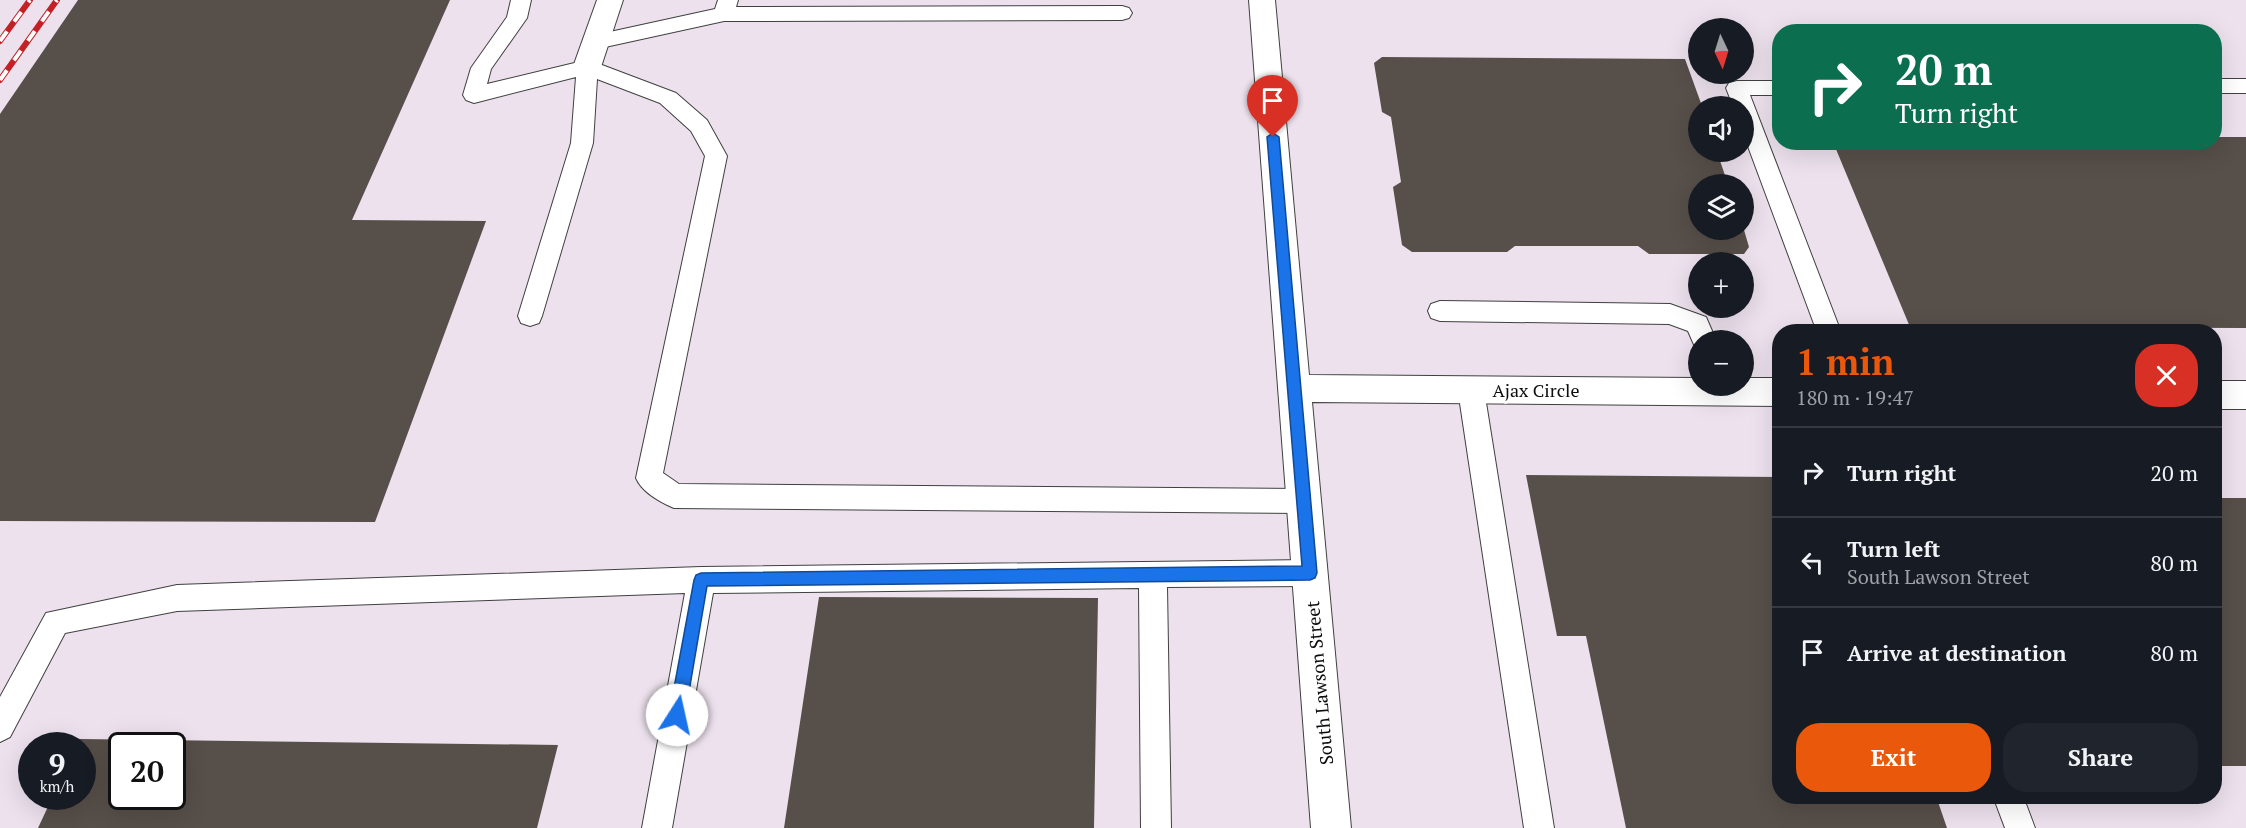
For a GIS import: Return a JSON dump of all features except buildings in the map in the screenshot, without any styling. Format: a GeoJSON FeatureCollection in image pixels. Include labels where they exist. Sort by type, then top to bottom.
{"type":"FeatureCollection","features":[{"type":"Feature","properties":{"kind":"street"},"geometry":{"type":"LineString","coordinates":[[587,67],[610,0]]}},
{"type":"Feature","properties":{"kind":"street","name":"South Lawson Street"},"geometry":{"type":"LineString","coordinates":[[1262,0],[1331,828]]}},
{"type":"Feature","properties":{"kind":"street","name":"Ajax Circle"},"geometry":{"type":"LineString","coordinates":[[1294,388],[1688,389]]}},
{"type":"Feature","properties":{"kind":"street","name":"Ajax Circle"},"geometry":{"type":"LineString","coordinates":[[1754,391],[1772,392]]}},
{"type":"Feature","properties":{"kind":"street"},"geometry":{"type":"LineString","coordinates":[[2222,395],[2246,395]]}},
{"type":"Feature","properties":{"kind":"lane"},"geometry":{"type":"LineString","coordinates":[[521,0],[517,18],[481,68],[474,95],[587,67],[668,98],[699,126],[716,156],[649,478],[674,496],[1304,501]]}},
{"type":"Feature","properties":{"kind":"lane"},"geometry":{"type":"LineString","coordinates":[[596,42],[726,7],[1122,13]]}},
{"type":"Feature","properties":{"kind":"lane"},"geometry":{"type":"LineString","coordinates":[[530,316],[582,143],[587,67]]}},
{"type":"Feature","properties":{"kind":"lane"},"geometry":{"type":"LineString","coordinates":[[2222,86],[2246,86]]}},
{"type":"Feature","properties":{"kind":"lane"},"geometry":{"type":"LineString","coordinates":[[1772,88],[1737,88],[1826,324]]}},
{"type":"Feature","properties":{"kind":"lane"},"geometry":{"type":"LineString","coordinates":[[1440,311],[1670,314],[1697,324],[1700,330]]}},
{"type":"Feature","properties":{"kind":"lane"},"geometry":{"type":"LineString","coordinates":[[1471,390],[1539,828]]}},
{"type":"Feature","properties":{"kind":"lane"},"geometry":{"type":"LineString","coordinates":[[0,727],[56,622],[177,598],[701,580],[1310,573]]}},
{"type":"Feature","properties":{"kind":"lane"},"geometry":{"type":"LineString","coordinates":[[1153,575],[1156,828]]}},
{"type":"Feature","properties":{"kind":"lane"},"geometry":{"type":"LineString","coordinates":[[657,828],[701,580]]}},
{"type":"Feature","properties":{"kind":"lane"},"geometry":{"type":"LineString","coordinates":[[2011,804],[2020,828]]}},
{"type":"Feature","properties":{"kind":"shaded area"},"geometry":{"type":"Polygon","coordinates":[[[0,0],[2246,0],[2246,828],[0,828],[0,0]]]}},
{"type":"Feature","properties":{"kind":"railway"},"geometry":{"type":"LineString","coordinates":[[0,41],[30,0]]}},
{"type":"Feature","properties":{"kind":"railway"},"geometry":{"type":"LineString","coordinates":[[0,80],[57,0]]}},
{"type":"Feature","properties":{"kind":"route"},"geometry":{"type":"LineString","coordinates":[[677,715],[701,580],[1310,573],[1273,137]]}}]}
